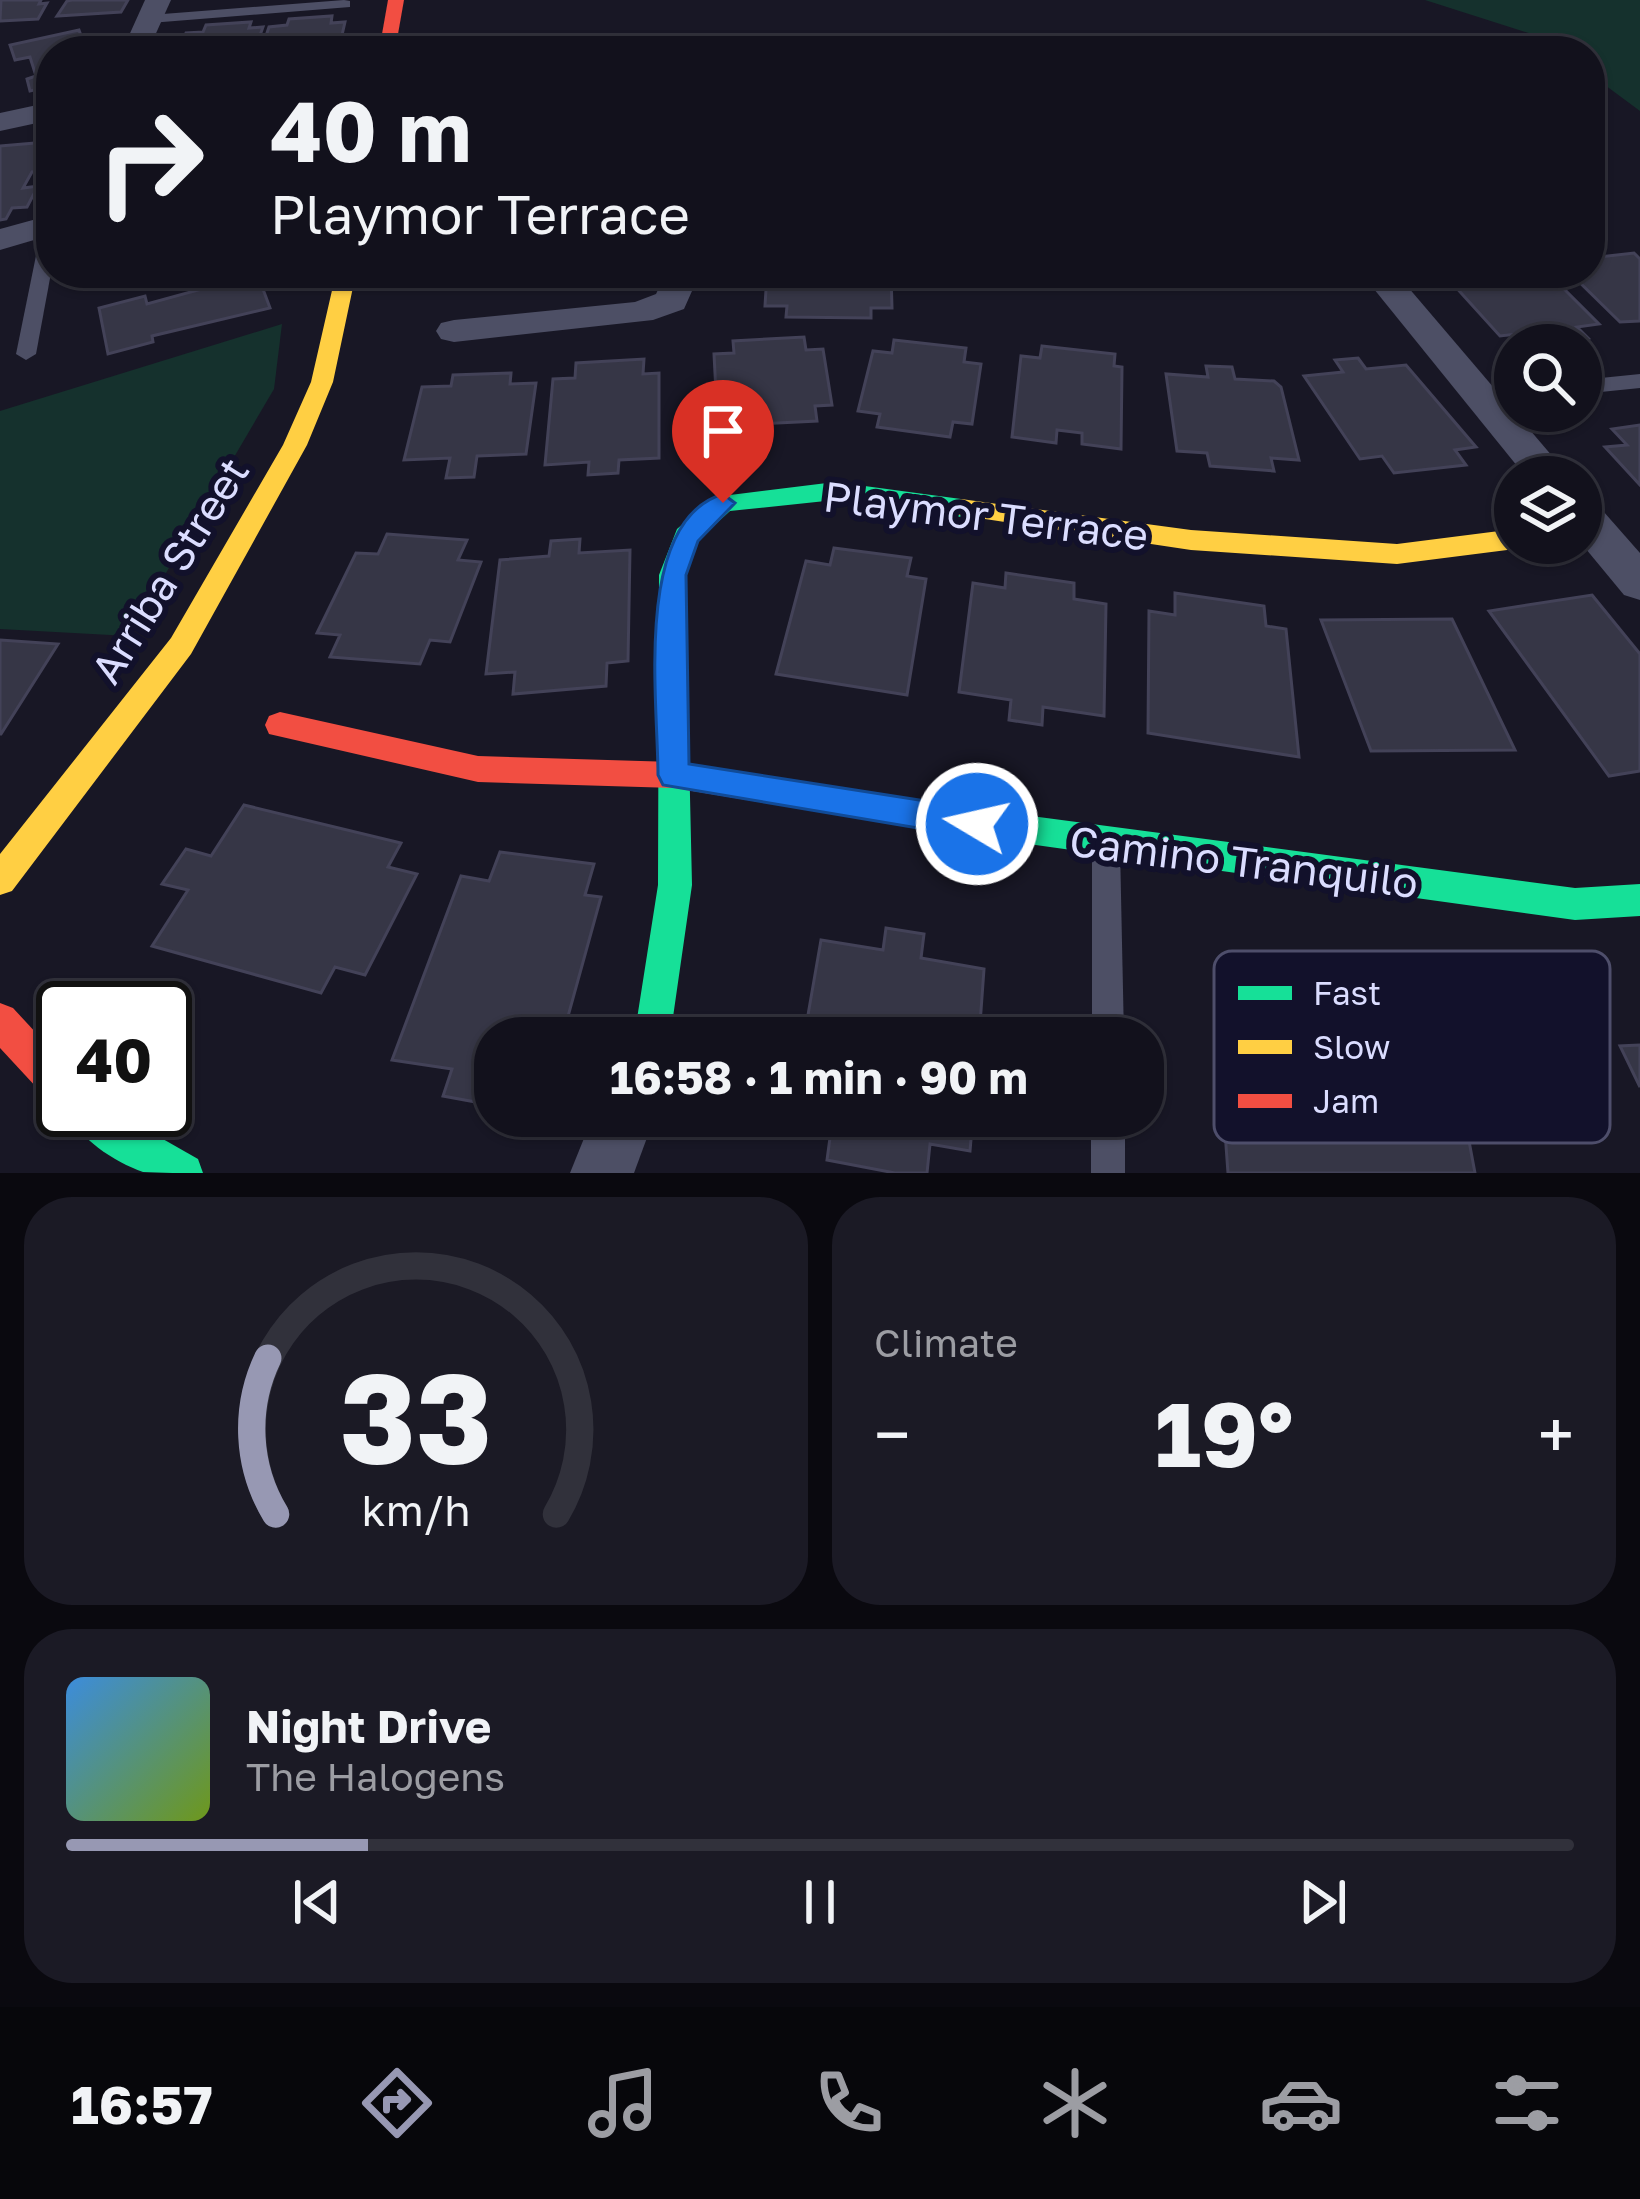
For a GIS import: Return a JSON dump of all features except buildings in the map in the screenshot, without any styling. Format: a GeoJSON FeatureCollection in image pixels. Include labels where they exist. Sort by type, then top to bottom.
{"type":"FeatureCollection","features":[{"type":"Feature","properties":{"kind":"street"},"geometry":{"type":"LineString","coordinates":[[390,36],[396,0]]}},
{"type":"Feature","properties":{"kind":"street"},"geometry":{"type":"LineString","coordinates":[[0,122],[36,114]]}},
{"type":"Feature","properties":{"kind":"street"},"geometry":{"type":"LineString","coordinates":[[0,240],[36,230]]}},
{"type":"Feature","properties":{"kind":"street","name":"Arriba Street"},"geometry":{"type":"LineString","coordinates":[[0,880],[181,646],[284,466],[322,382],[343,288]]}},
{"type":"Feature","properties":{"kind":"street"},"geometry":{"type":"LineString","coordinates":[[454,331],[640,312],[671,301],[677,288]]}},
{"type":"Feature","properties":{"kind":"street"},"geometry":{"type":"LineString","coordinates":[[1393,288],[1494,392]]}},
{"type":"Feature","properties":{"kind":"street","name":"Playmor Terrace"},"geometry":{"type":"LineString","coordinates":[[655,1017],[675,885],[672,575],[686,536],[723,503],[836,490],[1192,540],[1397,554],[1494,542]]}},
{"type":"Feature","properties":{"kind":"street"},"geometry":{"type":"LineString","coordinates":[[1602,543],[1640,583]]}},
{"type":"Feature","properties":{"kind":"street","name":"Camino Tranquilo"},"geometry":{"type":"LineString","coordinates":[[280,725],[478,769],[674,775],[1106,844],[1575,904],[1640,900]]}},
{"type":"Feature","properties":{"kind":"street"},"geometry":{"type":"LineString","coordinates":[[4,1038],[36,1066]]}},
{"type":"Feature","properties":{"kind":"street"},"geometry":{"type":"LineString","coordinates":[[119,1137],[184,1173]]}},
{"type":"Feature","properties":{"kind":"street"},"geometry":{"type":"LineString","coordinates":[[602,1173],[616,1137]]}},
{"type":"Feature","properties":{"kind":"lane"},"geometry":{"type":"LineString","coordinates":[[154,9],[345,4]]}},
{"type":"Feature","properties":{"kind":"lane"},"geometry":{"type":"LineString","coordinates":[[26,354],[39,288]]}},
{"type":"Feature","properties":{"kind":"lane"},"geometry":{"type":"LineString","coordinates":[[1602,385],[1640,381]]}},
{"type":"Feature","properties":{"kind":"lane"},"geometry":{"type":"LineString","coordinates":[[1106,844],[1108,1017]]}},
{"type":"Feature","properties":{"kind":"lane"},"geometry":{"type":"LineString","coordinates":[[1108,1137],[1108,1173]]}},
{"type":"Feature","properties":{"kind":"green space"},"geometry":{"type":"Polygon","coordinates":[[[1425,0],[1640,0],[1640,111],[1605,85],[1605,36],[1538,36],[1425,0]]]}},
{"type":"Feature","properties":{"kind":"green space"},"geometry":{"type":"Polygon","coordinates":[[[282,324],[274,389],[129,636],[0,629],[0,411],[282,324]]]}},
{"type":"Feature","properties":{"kind":"traffic: fast"},"geometry":{"type":"LineString","coordinates":[[655,1017],[675,885],[672,575],[686,536],[723,503],[835,491],[961,508]]}},
{"type":"Feature","properties":{"kind":"traffic: fast"},"geometry":{"type":"LineString","coordinates":[[956,820],[1575,904],[1640,900]]}},
{"type":"Feature","properties":{"kind":"traffic: fast"},"geometry":{"type":"LineString","coordinates":[[119,1137],[184,1173]]}},
{"type":"Feature","properties":{"kind":"traffic: slow"},"geometry":{"type":"LineString","coordinates":[[0,880],[181,646],[295,445],[322,382],[343,288]]}},
{"type":"Feature","properties":{"kind":"traffic: slow"},"geometry":{"type":"LineString","coordinates":[[961,508],[1191,540],[1397,554],[1494,542]]}},
{"type":"Feature","properties":{"kind":"traffic: jam"},"geometry":{"type":"LineString","coordinates":[[390,36],[396,0]]}},
{"type":"Feature","properties":{"kind":"traffic: jam"},"geometry":{"type":"LineString","coordinates":[[280,725],[478,769],[674,775],[956,820]]}},
{"type":"Feature","properties":{"kind":"traffic: jam"},"geometry":{"type":"LineString","coordinates":[[0,1021],[36,1060]]}},
{"type":"Feature","properties":{"kind":"route"},"geometry":{"type":"LineString","coordinates":[[723,503],[686,536],[672,575],[674,775],[977,824]]}}]}
